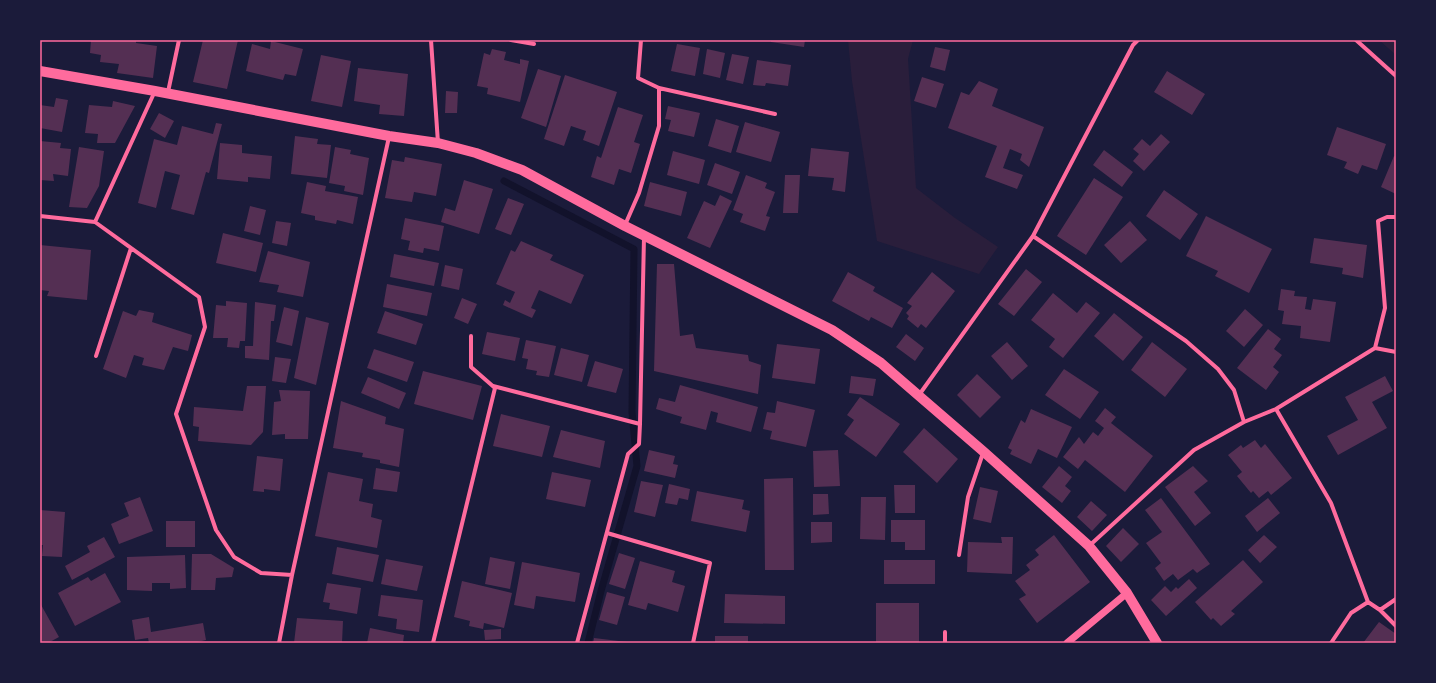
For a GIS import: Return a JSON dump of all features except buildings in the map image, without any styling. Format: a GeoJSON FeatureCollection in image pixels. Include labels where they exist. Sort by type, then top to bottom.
{"type":"FeatureCollection","features":[{"type":"Feature","properties":{"kind":"main road"},"geometry":{"type":"LineString","coordinates":[[40,71],[155,91],[389,136],[438,143],[476,153],[522,170],[644,236],[832,330],[881,363],[984,452],[1089,546],[1127,593],[1157,643]]}},
{"type":"Feature","properties":{"kind":"street"},"geometry":{"type":"LineString","coordinates":[[168,94],[179,40]]}},
{"type":"Feature","properties":{"kind":"street"},"geometry":{"type":"LineString","coordinates":[[431,40],[438,143]]}},
{"type":"Feature","properties":{"kind":"street"},"geometry":{"type":"LineString","coordinates":[[511,40],[534,44]]}},
{"type":"Feature","properties":{"kind":"street"},"geometry":{"type":"LineString","coordinates":[[641,40],[638,78],[659,88],[775,114]]}},
{"type":"Feature","properties":{"kind":"street"},"geometry":{"type":"LineString","coordinates":[[918,396],[1033,236],[1133,45],[1138,40]]}},
{"type":"Feature","properties":{"kind":"street"},"geometry":{"type":"LineString","coordinates":[[1356,40],[1396,76]]}},
{"type":"Feature","properties":{"kind":"street"},"geometry":{"type":"LineString","coordinates":[[625,226],[639,193],[659,126],[659,88]]}},
{"type":"Feature","properties":{"kind":"street"},"geometry":{"type":"LineString","coordinates":[[95,222],[155,91]]}},
{"type":"Feature","properties":{"kind":"street"},"geometry":{"type":"LineString","coordinates":[[279,643],[292,575],[389,136]]}},
{"type":"Feature","properties":{"kind":"street"},"geometry":{"type":"LineString","coordinates":[[40,216],[95,222],[199,297],[205,327],[176,414],[216,530],[234,557],[261,573],[292,575]]}},
{"type":"Feature","properties":{"kind":"street"},"geometry":{"type":"LineString","coordinates":[[1375,348],[1385,308],[1378,221],[1387,217],[1396,217]]}},
{"type":"Feature","properties":{"kind":"street"},"geometry":{"type":"LineString","coordinates":[[577,643],[628,454],[638,444],[640,424],[644,236]]}},
{"type":"Feature","properties":{"kind":"street"},"geometry":{"type":"LineString","coordinates":[[1033,236],[1186,341],[1218,369],[1234,390],[1244,422]]}},
{"type":"Feature","properties":{"kind":"street"},"geometry":{"type":"LineString","coordinates":[[96,356],[131,248]]}},
{"type":"Feature","properties":{"kind":"street"},"geometry":{"type":"LineString","coordinates":[[471,336],[471,367],[493,386],[640,424]]}},
{"type":"Feature","properties":{"kind":"street"},"geometry":{"type":"LineString","coordinates":[[1089,546],[1194,450],[1244,422],[1276,410],[1375,348],[1396,352]]}},
{"type":"Feature","properties":{"kind":"street"},"geometry":{"type":"LineString","coordinates":[[433,643],[495,388],[493,386]]}},
{"type":"Feature","properties":{"kind":"street"},"geometry":{"type":"LineString","coordinates":[[1276,410],[1331,503],[1368,602],[1380,610],[1396,626]]}},
{"type":"Feature","properties":{"kind":"street"},"geometry":{"type":"LineString","coordinates":[[959,555],[968,498],[984,452]]}},
{"type":"Feature","properties":{"kind":"street"},"geometry":{"type":"LineString","coordinates":[[607,533],[710,563],[693,643]]}},
{"type":"Feature","properties":{"kind":"street"},"geometry":{"type":"LineString","coordinates":[[1067,643],[1127,593]]}},
{"type":"Feature","properties":{"kind":"street"},"geometry":{"type":"LineString","coordinates":[[1380,610],[1396,599]]}},
{"type":"Feature","properties":{"kind":"street"},"geometry":{"type":"LineString","coordinates":[[1331,643],[1350,613],[1368,602]]}},
{"type":"Feature","properties":{"kind":"street"},"geometry":{"type":"LineString","coordinates":[[945,632],[945,643]]}},
{"type":"Feature","properties":{"kind":"shaded area"},"geometry":{"type":"Polygon","coordinates":[[[848,40],[913,40],[908,59],[916,188],[955,218],[998,247],[979,274],[877,241],[852,81],[848,40]]]}},
{"type":"Feature","properties":{"kind":"shaded area"},"geometry":{"type":"Polygon","coordinates":[[[1379,40],[1396,40],[1396,55],[1379,40]]]}},
{"type":"Feature","properties":{"kind":"waterway"},"geometry":{"type":"LineString","coordinates":[[504,181],[634,249],[632,412],[637,466],[601,591],[588,643]]}}]}
